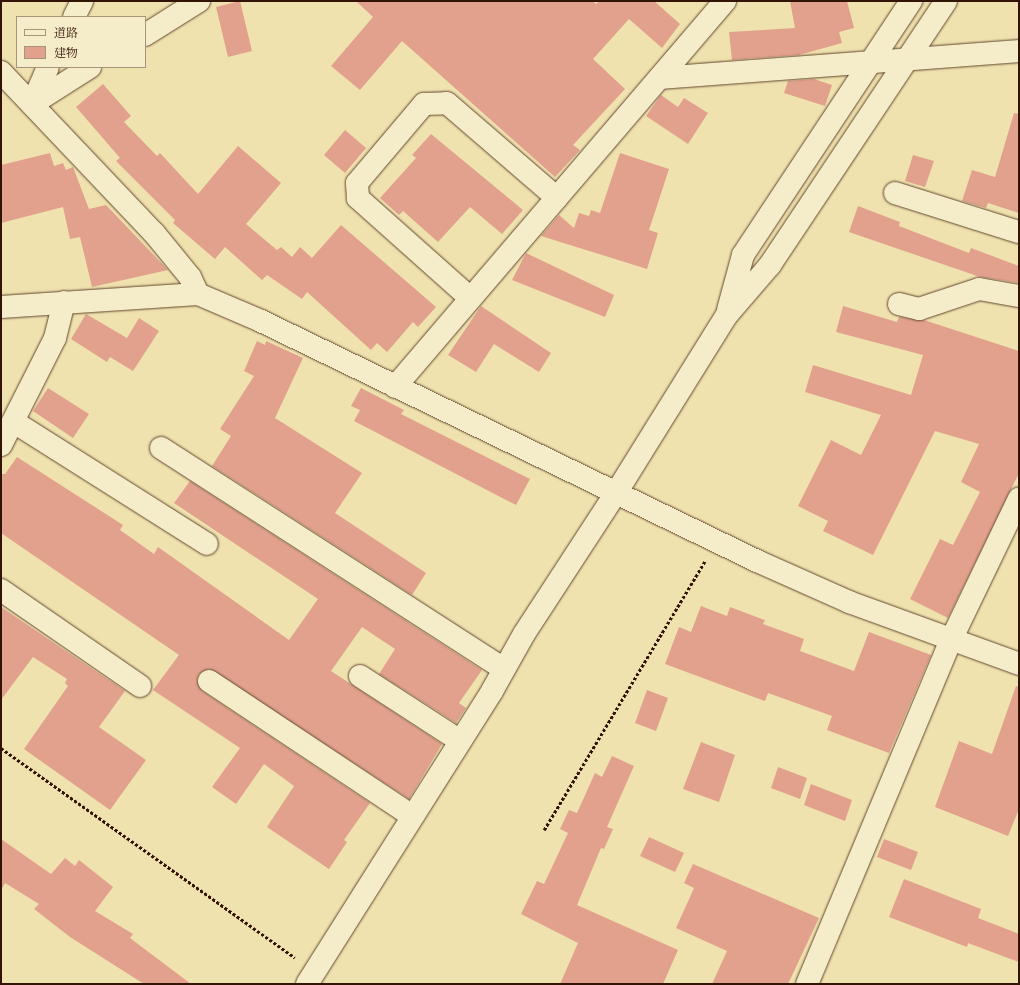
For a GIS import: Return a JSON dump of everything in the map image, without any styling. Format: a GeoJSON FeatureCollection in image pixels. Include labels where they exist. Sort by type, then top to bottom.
{"type":"FeatureCollection","features":[{"type":"Feature","properties":{"kind":"street"},"geometry":{"type":"LineString","coordinates":[[74,16],[82,1]]}},
{"type":"Feature","properties":{"kind":"street"},"geometry":{"type":"LineString","coordinates":[[146,34],[200,1]]}},
{"type":"Feature","properties":{"kind":"street"},"geometry":{"type":"LineString","coordinates":[[395,387],[469,297],[557,198],[726,1]]}},
{"type":"Feature","properties":{"kind":"street"},"geometry":{"type":"LineString","coordinates":[[727,315],[743,255],[911,1]]}},
{"type":"Feature","properties":{"kind":"street"},"geometry":{"type":"LineString","coordinates":[[310,978],[727,315],[770,266],[946,1]]}},
{"type":"Feature","properties":{"kind":"street"},"geometry":{"type":"LineString","coordinates":[[660,78],[1019,51]]}},
{"type":"Feature","properties":{"kind":"street"},"geometry":{"type":"LineString","coordinates":[[32,104],[48,68]]}},
{"type":"Feature","properties":{"kind":"street"},"geometry":{"type":"LineString","coordinates":[[32,104],[88,68]]}},
{"type":"Feature","properties":{"kind":"street"},"geometry":{"type":"LineString","coordinates":[[1,72],[154,233],[190,277],[198,294]]}},
{"type":"Feature","properties":{"kind":"street"},"geometry":{"type":"LineString","coordinates":[[469,297],[358,198],[357,183],[424,104],[447,103],[557,198]]}},
{"type":"Feature","properties":{"kind":"street"},"geometry":{"type":"LineString","coordinates":[[895,194],[1019,232]]}},
{"type":"Feature","properties":{"kind":"street"},"geometry":{"type":"LineString","coordinates":[[899,304],[919,309],[979,289],[1019,296]]}},
{"type":"Feature","properties":{"kind":"street"},"geometry":{"type":"LineString","coordinates":[[1,307],[198,294],[261,321],[717,542],[849,602],[1019,664]]}},
{"type":"Feature","properties":{"kind":"street"},"geometry":{"type":"LineString","coordinates":[[1,445],[14,422],[55,338],[64,302]]}},
{"type":"Feature","properties":{"kind":"street"},"geometry":{"type":"LineString","coordinates":[[14,422],[207,544]]}},
{"type":"Feature","properties":{"kind":"street"},"geometry":{"type":"LineString","coordinates":[[161,448],[504,669]]}},
{"type":"Feature","properties":{"kind":"street"},"geometry":{"type":"LineString","coordinates":[[806,984],[951,640],[1019,499]]}},
{"type":"Feature","properties":{"kind":"street"},"geometry":{"type":"LineString","coordinates":[[1,590],[140,686]]}},
{"type":"Feature","properties":{"kind":"street"},"geometry":{"type":"LineString","coordinates":[[360,676],[460,741]]}},
{"type":"Feature","properties":{"kind":"street"},"geometry":{"type":"LineString","coordinates":[[209,681],[412,816]]}},
{"type":"Feature","properties":{"kind":"path"},"geometry":{"type":"LineString","coordinates":[[544,830],[717,542]]}},
{"type":"Feature","properties":{"kind":"path"},"geometry":{"type":"LineString","coordinates":[[1,748],[310,978]]}},
{"type":"Feature","properties":{"kind":"building"},"geometry":{"type":"Polygon","coordinates":[[[240,1],[252,51],[228,57],[216,7],[240,1]]]}},
{"type":"Feature","properties":{"kind":"building"},"geometry":{"type":"Polygon","coordinates":[[[356,1],[592,1],[596,4],[599,1],[654,1],[680,24],[662,48],[629,19],[593,59],[625,89],[573,145],[580,150],[555,177],[402,41],[360,90],[331,66],[373,17],[356,1]]]}},
{"type":"Feature","properties":{"kind":"building"},"geometry":{"type":"Polygon","coordinates":[[[790,1],[847,1],[854,28],[839,32],[842,43],[799,55],[732,60],[729,32],[795,28],[790,1]]]}},
{"type":"Feature","properties":{"kind":"building"},"geometry":{"type":"Polygon","coordinates":[[[814,79],[832,85],[825,106],[784,93],[788,81],[814,79]]]}},
{"type":"Feature","properties":{"kind":"building"},"geometry":{"type":"Polygon","coordinates":[[[103,84],[131,116],[124,122],[157,156],[160,153],[198,194],[238,146],[281,183],[246,224],[277,250],[281,247],[292,257],[300,247],[312,258],[341,225],[436,307],[418,327],[413,322],[387,352],[377,343],[371,350],[307,292],[302,299],[267,275],[262,280],[225,247],[215,259],[173,223],[175,220],[116,161],[120,158],[76,107],[103,84]]]}},
{"type":"Feature","properties":{"kind":"building"},"geometry":{"type":"Polygon","coordinates":[[[661,95],[678,107],[684,98],[708,113],[688,144],[646,116],[661,95]]]}},
{"type":"Feature","properties":{"kind":"building"},"geometry":{"type":"Polygon","coordinates":[[[1014,113],[1019,114],[1019,213],[988,203],[986,208],[962,201],[972,170],[995,177],[1014,113]]]}},
{"type":"Feature","properties":{"kind":"building"},"geometry":{"type":"Polygon","coordinates":[[[345,130],[366,148],[345,173],[324,155],[345,130]]]}},
{"type":"Feature","properties":{"kind":"building"},"geometry":{"type":"Polygon","coordinates":[[[431,134],[523,210],[502,234],[470,207],[438,242],[403,211],[399,215],[380,198],[416,158],[412,155],[431,134]]]}},
{"type":"Feature","properties":{"kind":"building"},"geometry":{"type":"Polygon","coordinates":[[[50,153],[54,166],[63,163],[66,170],[73,167],[89,209],[106,205],[168,270],[92,287],[80,237],[70,239],[63,207],[1,223],[1,165],[50,153]]]}},
{"type":"Feature","properties":{"kind":"building"},"geometry":{"type":"Polygon","coordinates":[[[620,153],[669,169],[649,230],[658,233],[647,269],[541,236],[559,215],[574,228],[579,213],[589,216],[591,210],[600,213],[620,153]]]}},
{"type":"Feature","properties":{"kind":"building"},"geometry":{"type":"Polygon","coordinates":[[[913,155],[934,161],[925,187],[905,181],[913,155]]]}},
{"type":"Feature","properties":{"kind":"building"},"geometry":{"type":"Polygon","coordinates":[[[858,206],[900,222],[899,226],[969,253],[971,248],[1019,266],[1019,283],[980,277],[849,232],[858,206]]]}},
{"type":"Feature","properties":{"kind":"building"},"geometry":{"type":"Polygon","coordinates":[[[526,253],[614,295],[605,317],[512,280],[526,253]]]}},
{"type":"Feature","properties":{"kind":"building"},"geometry":{"type":"Polygon","coordinates":[[[481,306],[551,353],[539,372],[494,344],[476,372],[448,355],[481,306]]]}},
{"type":"Feature","properties":{"kind":"building"},"geometry":{"type":"Polygon","coordinates":[[[843,306],[897,322],[899,317],[924,320],[1019,351],[1019,473],[948,618],[910,599],[940,539],[953,545],[980,492],[961,482],[979,444],[935,431],[873,555],[823,531],[828,521],[798,506],[831,440],[861,455],[881,415],[805,392],[813,365],[911,395],[923,355],[836,332],[843,306]]]}},
{"type":"Feature","properties":{"kind":"building"},"geometry":{"type":"Polygon","coordinates":[[[86,314],[127,338],[139,318],[159,331],[133,371],[110,357],[107,362],[71,339],[86,314]]]}},
{"type":"Feature","properties":{"kind":"building"},"geometry":{"type":"Polygon","coordinates":[[[257,341],[265,345],[266,341],[303,358],[275,418],[362,473],[335,513],[426,573],[412,595],[212,466],[231,436],[220,429],[254,376],[244,371],[257,341]]]}},
{"type":"Feature","properties":{"kind":"building"},"geometry":{"type":"Polygon","coordinates":[[[48,388],[89,414],[73,438],[33,411],[48,388]]]}},
{"type":"Feature","properties":{"kind":"building"},"geometry":{"type":"Polygon","coordinates":[[[361,388],[404,410],[401,414],[530,479],[516,505],[354,421],[360,410],[351,406],[361,388]]]}},
{"type":"Feature","properties":{"kind":"building"},"geometry":{"type":"Polygon","coordinates":[[[17,457],[123,525],[120,530],[154,554],[158,547],[289,640],[318,599],[174,503],[190,481],[482,670],[459,703],[466,708],[456,723],[379,674],[395,649],[362,627],[331,671],[442,744],[409,799],[209,669],[199,674],[197,680],[202,691],[370,803],[344,840],[347,842],[329,869],[267,827],[294,786],[264,764],[236,804],[212,787],[240,748],[153,690],[179,655],[1,533],[1,474],[5,474],[17,457]]]}},
{"type":"Feature","properties":{"kind":"building"},"geometry":{"type":"Polygon","coordinates":[[[701,606],[727,616],[730,607],[765,620],[763,624],[804,639],[800,651],[854,671],[869,632],[931,655],[889,753],[827,730],[832,716],[768,693],[765,701],[665,664],[679,627],[691,632],[701,606]]]}},
{"type":"Feature","properties":{"kind":"building"},"geometry":{"type":"Polygon","coordinates":[[[1,607],[125,691],[99,727],[146,760],[110,810],[24,749],[68,686],[65,683],[67,679],[33,657],[1,700],[1,607]]]}},
{"type":"Feature","properties":{"kind":"building"},"geometry":{"type":"Polygon","coordinates":[[[1016,686],[1019,687],[1019,809],[1008,836],[935,807],[959,741],[992,754],[1016,686]]]}},
{"type":"Feature","properties":{"kind":"building"},"geometry":{"type":"Polygon","coordinates":[[[647,690],[668,698],[656,731],[635,723],[647,690]]]}},
{"type":"Feature","properties":{"kind":"building"},"geometry":{"type":"Polygon","coordinates":[[[701,742],[735,755],[719,802],[683,789],[701,742]]]}},
{"type":"Feature","properties":{"kind":"building"},"geometry":{"type":"Polygon","coordinates":[[[612,756],[634,766],[607,827],[613,829],[604,849],[601,848],[577,905],[678,950],[663,984],[560,984],[578,943],[521,914],[537,881],[544,884],[568,833],[560,829],[569,810],[577,813],[595,773],[602,777],[612,756]]]}},
{"type":"Feature","properties":{"kind":"building"},"geometry":{"type":"Polygon","coordinates":[[[778,767],[807,778],[800,799],[771,788],[778,767]]]}},
{"type":"Feature","properties":{"kind":"building"},"geometry":{"type":"Polygon","coordinates":[[[811,784],[852,800],[845,821],[804,805],[811,784]]]}},
{"type":"Feature","properties":{"kind":"building"},"geometry":{"type":"Polygon","coordinates":[[[649,837],[684,853],[675,872],[640,856],[649,837]]]}},
{"type":"Feature","properties":{"kind":"building"},"geometry":{"type":"Polygon","coordinates":[[[1,839],[51,874],[65,858],[75,866],[79,860],[113,887],[95,911],[133,934],[130,938],[191,984],[144,984],[70,937],[34,909],[39,904],[5,883],[1,890],[1,839]]]}},
{"type":"Feature","properties":{"kind":"building"},"geometry":{"type":"Polygon","coordinates":[[[884,839],[918,852],[911,870],[877,857],[884,839]]]}},
{"type":"Feature","properties":{"kind":"building"},"geometry":{"type":"Polygon","coordinates":[[[693,864],[819,918],[788,984],[712,984],[727,951],[676,928],[694,888],[684,883],[693,864]]]}},
{"type":"Feature","properties":{"kind":"building"},"geometry":{"type":"Polygon","coordinates":[[[904,879],[981,909],[978,918],[1019,934],[1019,962],[968,943],[967,947],[889,917],[904,879]]]}}]}
